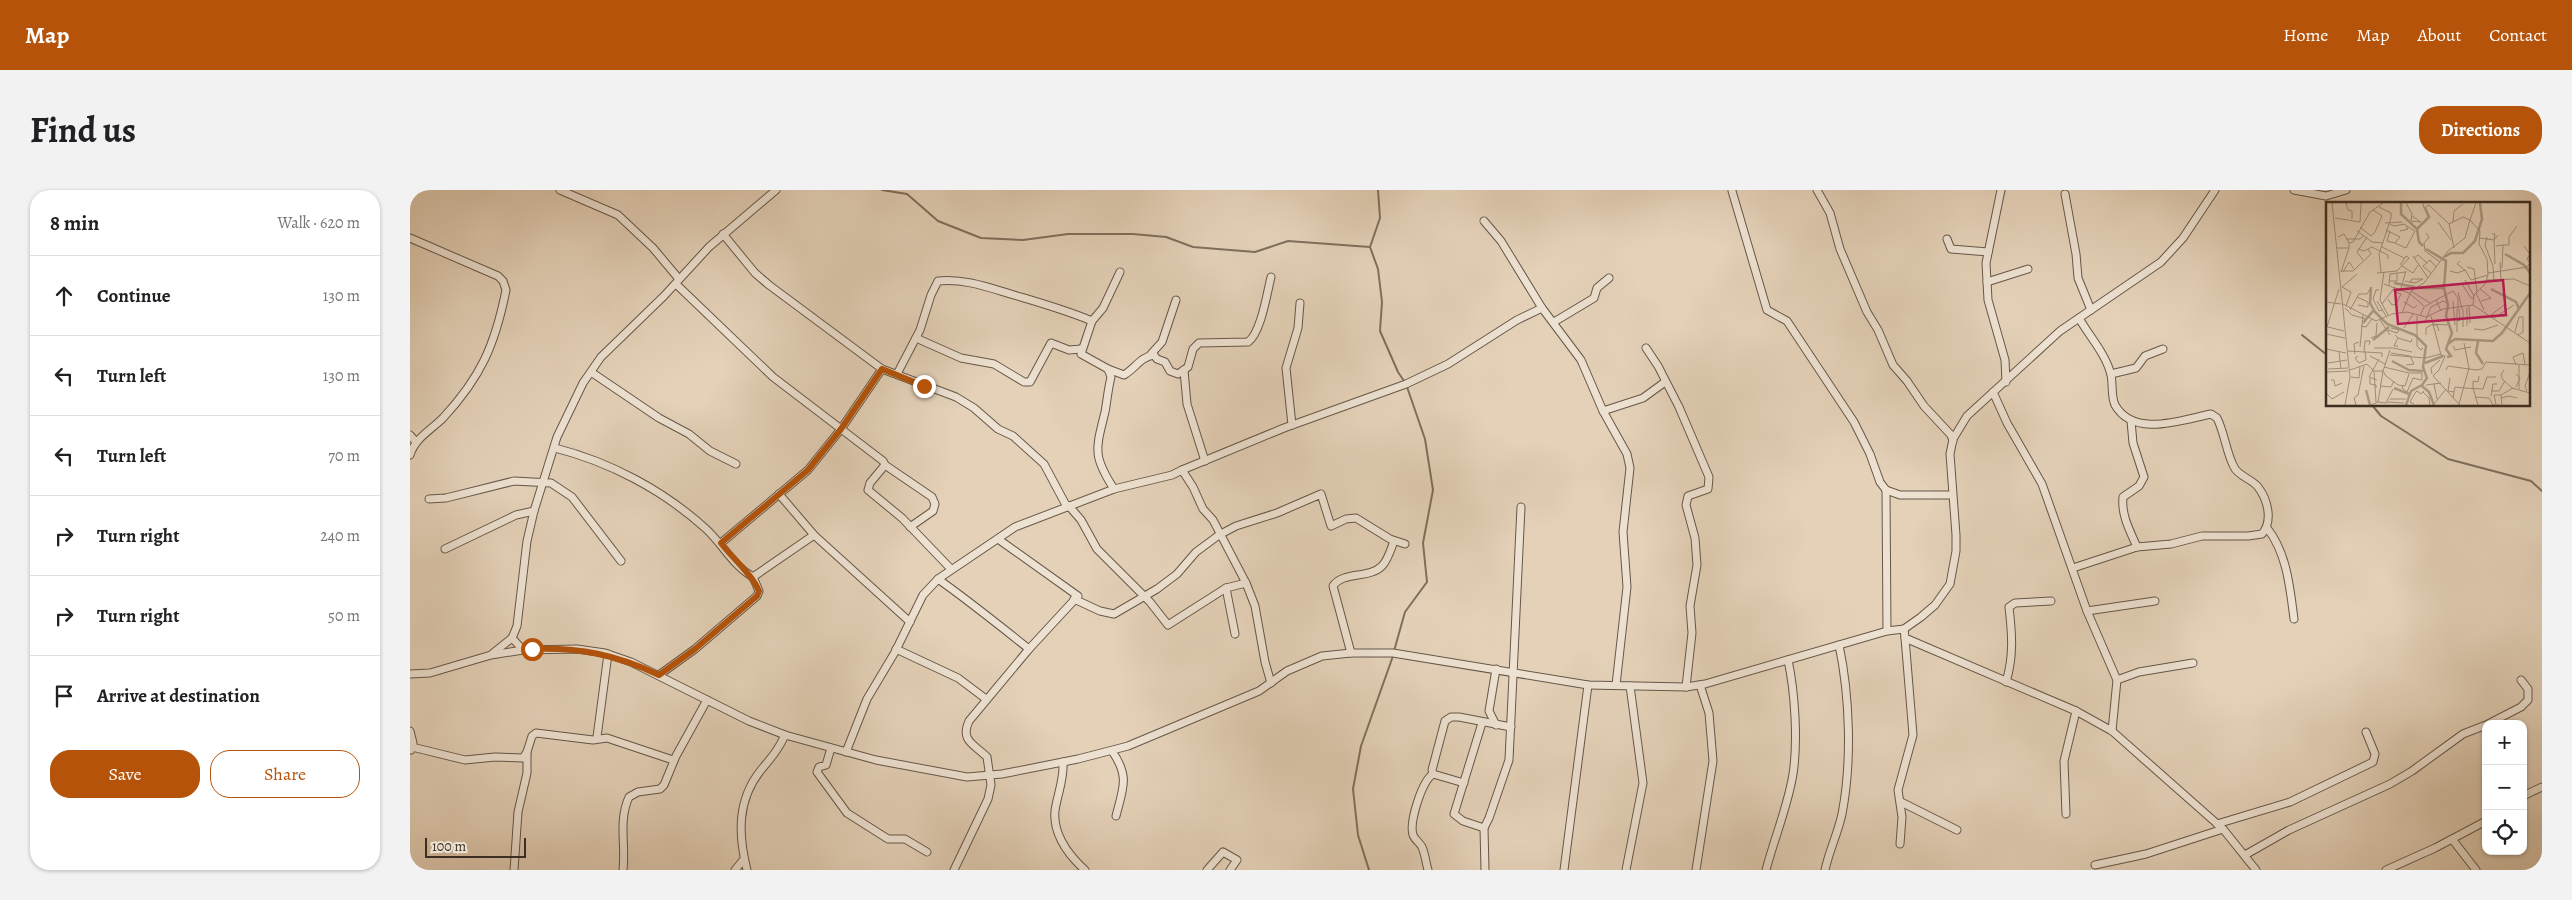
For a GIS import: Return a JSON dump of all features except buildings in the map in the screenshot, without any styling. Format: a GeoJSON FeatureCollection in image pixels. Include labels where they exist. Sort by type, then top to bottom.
{"type":"FeatureCollection","features":[{"type":"Feature","properties":{"kind":"street"},"geometry":{"type":"LineString","coordinates":[[560,190],[618,215],[652,248],[677,281],[772,377],[885,465],[932,497],[935,504],[933,511],[910,527]]}},
{"type":"Feature","properties":{"kind":"street"},"geometry":{"type":"LineString","coordinates":[[491,654],[512,638],[518,618],[527,541],[534,511],[569,408],[591,372],[624,333],[723,234],[776,190]]}},
{"type":"Feature","properties":{"kind":"street"},"geometry":{"type":"LineString","coordinates":[[1817,190],[1830,213],[1840,250],[1866,312],[1878,330],[1893,366],[1907,381],[1924,406],[1951,435],[1953,441]]}},
{"type":"Feature","properties":{"kind":"street"},"geometry":{"type":"LineString","coordinates":[[2001,190],[1988,252],[1987,282],[1990,309],[2005,360],[2006,382]]}},
{"type":"Feature","properties":{"kind":"street"},"geometry":{"type":"LineString","coordinates":[[410,674],[445,669],[491,654],[523,650],[577,649],[608,654],[659,675],[749,721],[785,735],[846,752],[944,774],[967,777],[990,775],[1063,762],[1112,751],[1259,691],[1287,670],[1322,656],[1351,653],[1393,653],[1588,684],[1686,688],[1700,685],[1887,631],[1904,629],[1935,605],[1950,584],[1956,551],[1950,454],[1953,441],[1967,416],[2060,331],[2140,278],[2170,253],[2215,190]]}},
{"type":"Feature","properties":{"kind":"street"},"geometry":{"type":"LineString","coordinates":[[2294,190],[2326,196],[2346,190]]}},
{"type":"Feature","properties":{"kind":"street"},"geometry":{"type":"LineString","coordinates":[[1732,191],[1767,310],[1787,321],[1854,422],[1870,454],[1880,482],[1886,490],[1900,495],[1952,495]]}},
{"type":"Feature","properties":{"kind":"street"},"geometry":{"type":"LineString","coordinates":[[2065,194],[2076,254],[2078,278],[2091,310]]}},
{"type":"Feature","properties":{"kind":"street"},"geometry":{"type":"LineString","coordinates":[[1484,221],[1501,241],[1542,308],[1581,360],[1603,411],[1627,454],[1630,468],[1623,532],[1627,587],[1616,685]]}},
{"type":"Feature","properties":{"kind":"street"},"geometry":{"type":"LineString","coordinates":[[723,234],[755,273],[769,285],[882,369],[897,374],[909,381],[956,397],[974,408],[998,429],[1013,436],[1044,464],[1068,507],[1081,520],[1097,549],[1146,598],[1168,625],[1226,588],[1246,583]]}},
{"type":"Feature","properties":{"kind":"street"},"geometry":{"type":"LineString","coordinates":[[410,238],[498,276],[503,281],[506,290],[493,345],[481,368],[465,392],[442,419],[416,442],[410,455]]}},
{"type":"Feature","properties":{"kind":"street"},"geometry":{"type":"LineString","coordinates":[[1947,239],[1952,249],[1988,252]]}},
{"type":"Feature","properties":{"kind":"street"},"geometry":{"type":"LineString","coordinates":[[1987,282],[2028,269]]}},
{"type":"Feature","properties":{"kind":"street"},"geometry":{"type":"LineString","coordinates":[[1120,272],[1104,308],[1092,321],[1080,354],[1124,375],[1134,369],[1141,358],[1154,354],[1157,359],[1165,362],[1170,371],[1178,374],[1188,367],[1193,349],[1199,343],[1244,344],[1252,340],[1261,318],[1271,278]]}},
{"type":"Feature","properties":{"kind":"street"},"geometry":{"type":"LineString","coordinates":[[1554,322],[1594,298],[1597,288],[1609,278]]}},
{"type":"Feature","properties":{"kind":"street"},"geometry":{"type":"LineString","coordinates":[[897,374],[916,338],[935,284],[938,281],[948,280],[990,287],[1066,310],[1092,321]]}},
{"type":"Feature","properties":{"kind":"street"},"geometry":{"type":"LineString","coordinates":[[1148,356],[1160,348],[1176,300]]}},
{"type":"Feature","properties":{"kind":"street"},"geometry":{"type":"LineString","coordinates":[[1292,425],[1286,368],[1298,328],[1300,304]]}},
{"type":"Feature","properties":{"kind":"street"},"geometry":{"type":"LineString","coordinates":[[846,752],[867,699],[896,649],[923,595],[938,579],[951,569],[1015,528],[1114,489],[1172,475],[1292,425],[1414,380],[1448,364],[1517,320],[1542,308]]}},
{"type":"Feature","properties":{"kind":"street"},"geometry":{"type":"LineString","coordinates":[[2073,568],[2137,548],[2171,544],[2202,536],[2248,536],[2262,534],[2267,528],[2269,519],[2264,498],[2258,486],[2234,469],[2217,418],[2211,414],[2166,423],[2144,424],[2130,421],[2114,404],[2111,374],[2079,318]]}},
{"type":"Feature","properties":{"kind":"street"},"geometry":{"type":"LineString","coordinates":[[916,338],[961,358],[994,364],[1024,382],[1030,382],[1051,343],[1069,350],[1081,349]]}},
{"type":"Feature","properties":{"kind":"street"},"geometry":{"type":"LineString","coordinates":[[1646,348],[1658,366],[1687,425],[1709,477],[1708,489],[1688,496],[1686,505],[1695,538],[1697,566],[1690,606],[1692,633],[1686,688]]}},
{"type":"Feature","properties":{"kind":"street"},"geometry":{"type":"LineString","coordinates":[[2111,374],[2136,368],[2144,356],[2163,349]]}},
{"type":"Feature","properties":{"kind":"street"},"geometry":{"type":"LineString","coordinates":[[721,543],[808,470],[841,429],[882,369]]}},
{"type":"Feature","properties":{"kind":"street"},"geometry":{"type":"LineString","coordinates":[[1108,369],[1111,378],[1097,439],[1097,450],[1099,461],[1114,489]]}},
{"type":"Feature","properties":{"kind":"street"},"geometry":{"type":"LineString","coordinates":[[1184,370],[1187,404],[1205,461]]}},
{"type":"Feature","properties":{"kind":"street"},"geometry":{"type":"LineString","coordinates":[[591,372],[689,434],[710,451],[736,464]]}},
{"type":"Feature","properties":{"kind":"street"},"geometry":{"type":"LineString","coordinates":[[1603,411],[1643,398],[1665,382]]}},
{"type":"Feature","properties":{"kind":"street"},"geometry":{"type":"LineString","coordinates":[[1993,392],[2042,484],[2087,611],[2117,680],[2112,731]]}},
{"type":"Feature","properties":{"kind":"street"},"geometry":{"type":"LineString","coordinates":[[2130,421],[2133,443],[2144,477],[2139,486],[2123,497],[2122,503],[2124,516],[2137,548]]}},
{"type":"Feature","properties":{"kind":"street"},"geometry":{"type":"LineString","coordinates":[[410,435],[416,442]]}},
{"type":"Feature","properties":{"kind":"street"},"geometry":{"type":"LineString","coordinates":[[555,448],[603,465],[657,492],[698,522],[721,543],[734,561],[753,577],[759,591],[757,596],[695,649],[659,675]]}},
{"type":"Feature","properties":{"kind":"street"},"geometry":{"type":"LineString","coordinates":[[885,465],[870,483],[868,490],[910,527],[951,569]]}},
{"type":"Feature","properties":{"kind":"street"},"geometry":{"type":"LineString","coordinates":[[1182,470],[1193,487],[1202,509],[1214,520],[1219,535],[1246,583],[1255,606],[1265,662],[1271,683]]}},
{"type":"Feature","properties":{"kind":"street"},"geometry":{"type":"LineString","coordinates":[[429,499],[446,498],[514,481],[545,482],[561,487],[572,496],[621,561]]}},
{"type":"Feature","properties":{"kind":"street"},"geometry":{"type":"LineString","coordinates":[[1886,490],[1887,631]]}},
{"type":"Feature","properties":{"kind":"street"},"geometry":{"type":"LineString","coordinates":[[779,494],[814,535],[910,622]]}},
{"type":"Feature","properties":{"kind":"street"},"geometry":{"type":"LineString","coordinates":[[1074,599],[1100,611],[1114,614],[1130,603],[1146,598],[1176,574],[1201,547],[1219,535],[1236,526],[1277,514],[1321,494],[1331,526],[1346,519],[1356,518],[1394,541],[1406,544]]}},
{"type":"Feature","properties":{"kind":"street"},"geometry":{"type":"LineString","coordinates":[[1484,870],[1484,828],[1509,760],[1521,507]]}},
{"type":"Feature","properties":{"kind":"street"},"geometry":{"type":"LineString","coordinates":[[445,549],[516,515],[534,511]]}},
{"type":"Feature","properties":{"kind":"street"},"geometry":{"type":"LineString","coordinates":[[2267,528],[2280,549],[2290,587],[2294,619]]}},
{"type":"Feature","properties":{"kind":"street"},"geometry":{"type":"LineString","coordinates":[[753,577],[814,535]]}},
{"type":"Feature","properties":{"kind":"street"},"geometry":{"type":"LineString","coordinates":[[954,870],[988,799],[990,775],[987,757],[966,738],[964,732],[968,721],[1029,649],[1078,596],[998,540]]}},
{"type":"Feature","properties":{"kind":"street"},"geometry":{"type":"LineString","coordinates":[[1351,653],[1339,616],[1333,586],[1340,579],[1377,570],[1384,565],[1394,541]]}},
{"type":"Feature","properties":{"kind":"street"},"geometry":{"type":"LineString","coordinates":[[938,579],[985,616],[997,621],[1029,649]]}},
{"type":"Feature","properties":{"kind":"street"},"geometry":{"type":"LineString","coordinates":[[1226,588],[1235,634]]}},
{"type":"Feature","properties":{"kind":"street"},"geometry":{"type":"LineString","coordinates":[[2006,682],[2012,658],[2013,637],[2009,607],[2015,603],[2051,601]]}},
{"type":"Feature","properties":{"kind":"street"},"geometry":{"type":"LineString","coordinates":[[2087,611],[2155,601]]}},
{"type":"Feature","properties":{"kind":"street"},"geometry":{"type":"LineString","coordinates":[[1900,844],[1901,802],[1898,790],[1913,735],[1904,629]]}},
{"type":"Feature","properties":{"kind":"street"},"geometry":{"type":"LineString","coordinates":[[512,638],[523,650]]}},
{"type":"Feature","properties":{"kind":"street"},"geometry":{"type":"LineString","coordinates":[[1905,638],[2076,711],[2112,731],[2220,827],[2256,870]]}},
{"type":"Feature","properties":{"kind":"street"},"geometry":{"type":"LineString","coordinates":[[1825,870],[1841,816],[1845,781],[1848,712],[1845,672],[1839,645]]}},
{"type":"Feature","properties":{"kind":"street"},"geometry":{"type":"LineString","coordinates":[[896,649],[958,678],[986,699]]}},
{"type":"Feature","properties":{"kind":"street"},"geometry":{"type":"LineString","coordinates":[[597,737],[608,654]]}},
{"type":"Feature","properties":{"kind":"street"},"geometry":{"type":"LineString","coordinates":[[1766,870],[1793,774],[1794,726],[1791,675],[1788,660]]}},
{"type":"Feature","properties":{"kind":"street"},"geometry":{"type":"LineString","coordinates":[[2117,680],[2139,672],[2193,663]]}},
{"type":"Feature","properties":{"kind":"street"},"geometry":{"type":"LineString","coordinates":[[1496,669],[1489,711],[1496,725]]}},
{"type":"Feature","properties":{"kind":"street"},"geometry":{"type":"LineString","coordinates":[[2495,720],[2521,707],[2528,700],[2528,690],[2521,680]]}},
{"type":"Feature","properties":{"kind":"street"},"geometry":{"type":"LineString","coordinates":[[1564,870],[1588,684]]}},
{"type":"Feature","properties":{"kind":"street"},"geometry":{"type":"LineString","coordinates":[[1696,870],[1713,761],[1708,714],[1700,685]]}},
{"type":"Feature","properties":{"kind":"street"},"geometry":{"type":"LineString","coordinates":[[1626,870],[1643,783],[1630,686]]}},
{"type":"Feature","properties":{"kind":"street"},"geometry":{"type":"LineString","coordinates":[[623,870],[625,846],[622,828],[626,804],[633,794],[660,790],[664,786],[673,760],[707,700]]}},
{"type":"Feature","properties":{"kind":"street"},"geometry":{"type":"LineString","coordinates":[[2066,814],[2064,761],[2076,711]]}},
{"type":"Feature","properties":{"kind":"street"},"geometry":{"type":"LineString","coordinates":[[1433,774],[1432,770],[1445,721],[1450,717],[1511,727]]}},
{"type":"Feature","properties":{"kind":"street"},"geometry":{"type":"LineString","coordinates":[[1482,723],[1454,814],[1456,818],[1484,828]]}},
{"type":"Feature","properties":{"kind":"street"},"geometry":{"type":"LineString","coordinates":[[2245,855],[2289,830],[2390,784],[2412,771],[2463,734],[2482,726]]}},
{"type":"Feature","properties":{"kind":"street"},"geometry":{"type":"LineString","coordinates":[[410,731],[411,749],[465,760],[496,757],[523,758],[532,736],[536,733],[586,739],[597,737],[627,743],[673,760]]}},
{"type":"Feature","properties":{"kind":"street"},"geometry":{"type":"LineString","coordinates":[[2095,865],[2146,854],[2290,802],[2373,762],[2375,754],[2366,732]]}},
{"type":"Feature","properties":{"kind":"street"},"geometry":{"type":"LineString","coordinates":[[747,870],[744,859],[742,807],[753,782],[779,749],[785,735]]}},
{"type":"Feature","properties":{"kind":"street"},"geometry":{"type":"LineString","coordinates":[[831,748],[826,765],[819,767],[817,772],[847,813],[888,839],[905,839],[927,852]]}},
{"type":"Feature","properties":{"kind":"street"},"geometry":{"type":"LineString","coordinates":[[1112,751],[1121,764],[1125,779],[1116,816]]}},
{"type":"Feature","properties":{"kind":"street"},"geometry":{"type":"LineString","coordinates":[[514,870],[518,812],[527,773],[527,752]]}},
{"type":"Feature","properties":{"kind":"street"},"geometry":{"type":"LineString","coordinates":[[1063,762],[1064,772],[1054,812],[1055,823],[1070,857],[1085,870]]}},
{"type":"Feature","properties":{"kind":"street"},"geometry":{"type":"LineString","coordinates":[[1428,870],[1422,847],[1413,836],[1412,828],[1412,819],[1423,788],[1428,777],[1433,774],[1464,783]]}},
{"type":"Feature","properties":{"kind":"street"},"geometry":{"type":"LineString","coordinates":[[2527,794],[2542,787]]}},
{"type":"Feature","properties":{"kind":"street"},"geometry":{"type":"LineString","coordinates":[[1901,802],[1957,830]]}},
{"type":"Feature","properties":{"kind":"street"},"geometry":{"type":"LineString","coordinates":[[2386,870],[2482,823]]}},
{"type":"Feature","properties":{"kind":"street"},"geometry":{"type":"LineString","coordinates":[[2452,839],[2476,870]]}},
{"type":"Feature","properties":{"kind":"street"},"geometry":{"type":"LineString","coordinates":[[1206,870],[1223,852],[1237,860],[1230,870]]}},
{"type":"Feature","properties":{"kind":"street"},"geometry":{"type":"LineString","coordinates":[[735,870],[744,859]]}},
{"type":"Feature","properties":{"kind":"waterway"},"geometry":{"type":"LineString","coordinates":[[882,190],[907,194],[938,221],[981,238],[1023,240],[1068,234],[1133,234],[1166,237],[1193,247],[1255,252],[1288,241],[1370,247]]}},
{"type":"Feature","properties":{"kind":"waterway"},"geometry":{"type":"LineString","coordinates":[[1378,190],[1380,218],[1370,247],[1378,269],[1382,302],[1380,331],[1398,372],[1406,384],[1425,439],[1433,490],[1423,543],[1427,582],[1405,612],[1394,651]]}},
{"type":"Feature","properties":{"kind":"waterway"},"geometry":{"type":"LineString","coordinates":[[2302,335],[2326,354]]}},
{"type":"Feature","properties":{"kind":"waterway"},"geometry":{"type":"LineString","coordinates":[[2373,406],[2381,416],[2448,459],[2531,481],[2542,491]]}},
{"type":"Feature","properties":{"kind":"waterway"},"geometry":{"type":"LineString","coordinates":[[1369,870],[1358,835],[1353,789],[1361,746],[1393,656]]}},
{"type":"Feature","properties":{"kind":"route"},"geometry":{"type":"LineString","coordinates":[[532,649],[577,649],[605,653],[632,662],[659,675],[714,634],[757,596],[759,591],[753,577],[734,561],[721,543],[808,470],[841,429],[882,369],[924,386]]}}]}
